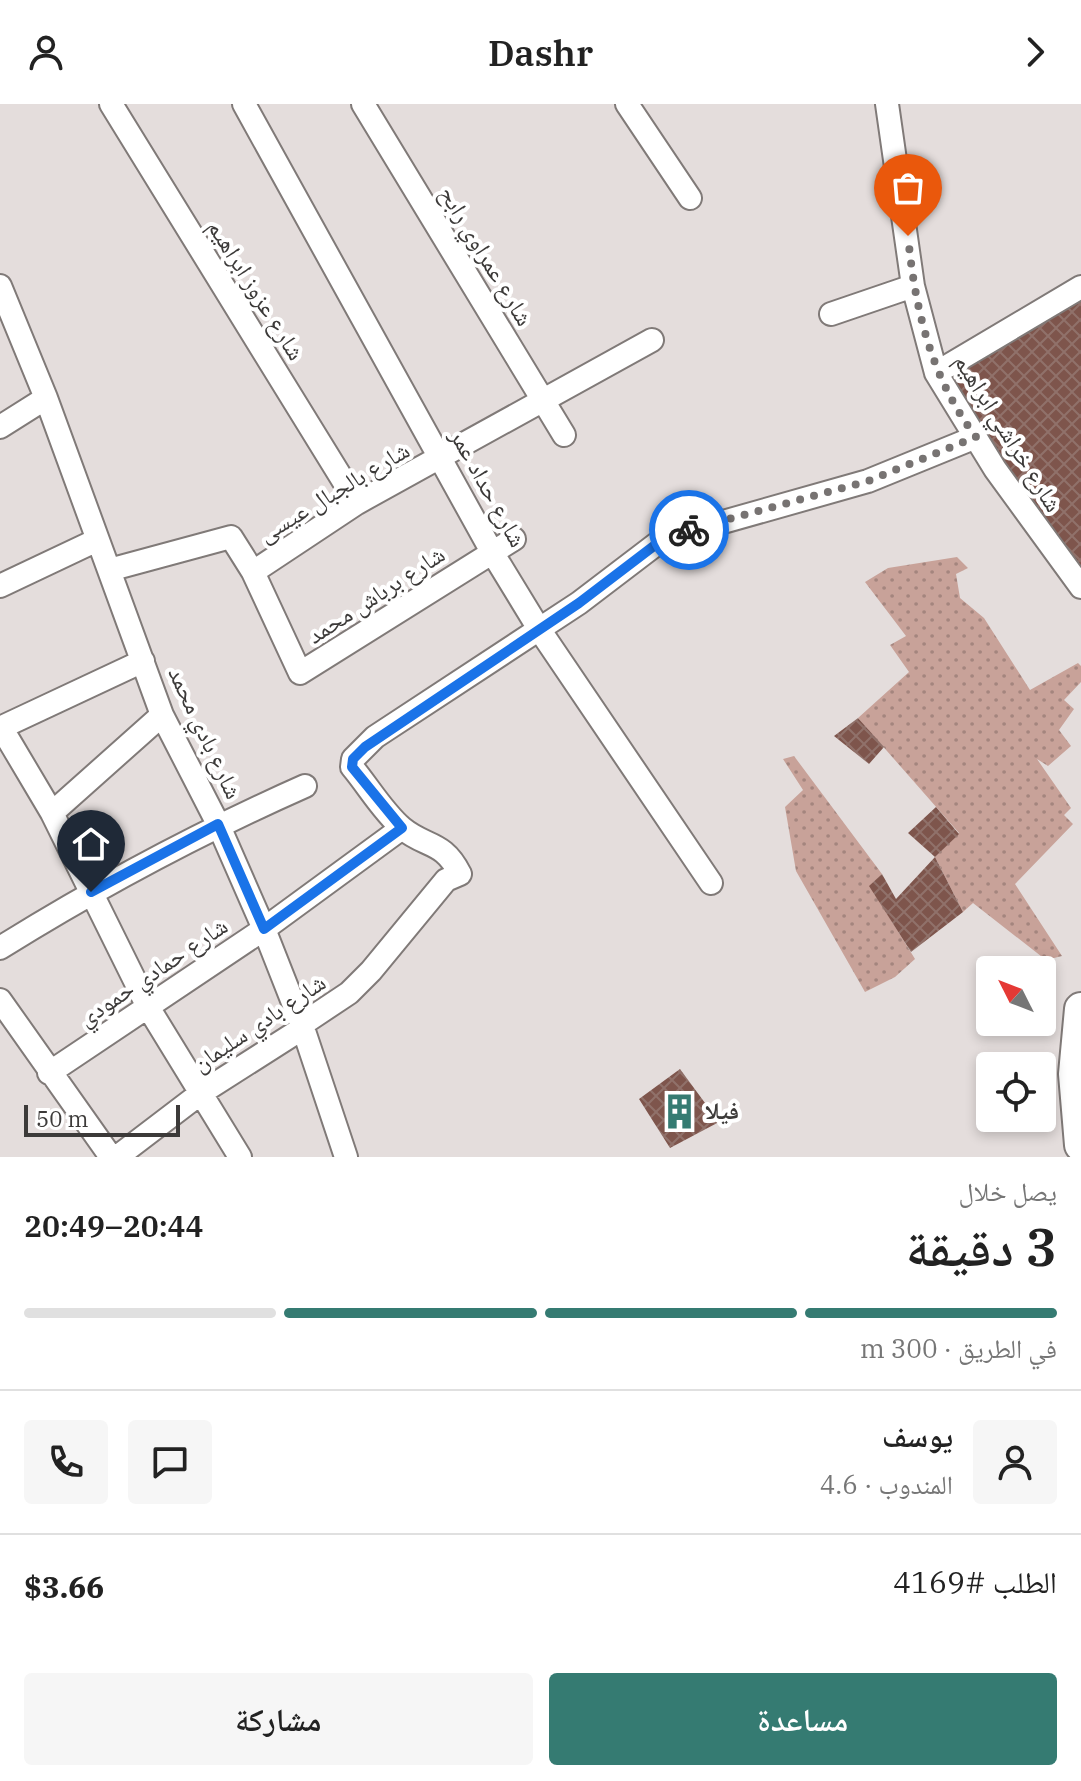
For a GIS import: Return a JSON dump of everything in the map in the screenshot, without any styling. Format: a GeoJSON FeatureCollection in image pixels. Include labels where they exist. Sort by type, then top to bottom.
{"type":"FeatureCollection","features":[{"type":"Feature","properties":{"kind":"main road"},"geometry":{"type":"LineString","coordinates":[[1081,1009],[1078,1071],[1081,1145]]}},
{"type":"Feature","properties":{"kind":"street","name":"شارع عزوز ابراهيم"},"geometry":{"type":"LineString","coordinates":[[111,104],[357,503]]}},
{"type":"Feature","properties":{"kind":"street","name":"شارع حداد عمر"},"geometry":{"type":"LineString","coordinates":[[244,104],[492,552],[539,629],[711,883]]}},
{"type":"Feature","properties":{"kind":"street","name":"شارع عمراوي رابح"},"geometry":{"type":"LineString","coordinates":[[363,104],[564,435]]}},
{"type":"Feature","properties":{"kind":"street"},"geometry":{"type":"LineString","coordinates":[[627,104],[690,198]]}},
{"type":"Feature","properties":{"kind":"street","name":"شارع خراشي ابراهيم"},"geometry":{"type":"LineString","coordinates":[[887,104],[913,286],[936,373],[1040,534],[1081,587]]}},
{"type":"Feature","properties":{"kind":"street","name":"شارع بادي محمد"},"geometry":{"type":"LineString","coordinates":[[0,286],[46,398],[95,541],[109,570],[162,715],[218,824],[264,929],[303,1028],[346,1157]]}},
{"type":"Feature","properties":{"kind":"street"},"geometry":{"type":"LineString","coordinates":[[831,314],[913,286]]}},
{"type":"Feature","properties":{"kind":"street"},"geometry":{"type":"LineString","coordinates":[[936,373],[1081,287]]}},
{"type":"Feature","properties":{"kind":"street","name":"شارع بالجبال عيسى"},"geometry":{"type":"LineString","coordinates":[[253,572],[357,503],[442,459],[652,340]]}},
{"type":"Feature","properties":{"kind":"street"},"geometry":{"type":"LineString","coordinates":[[0,427],[46,398]]}},
{"type":"Feature","properties":{"kind":"street"},"geometry":{"type":"LineString","coordinates":[[402,828],[352,767],[353,759],[375,737],[539,629],[663,539],[868,481],[976,437]]}},
{"type":"Feature","properties":{"kind":"street","name":"شارع برباش محمد"},"geometry":{"type":"LineString","coordinates":[[109,570],[231,537],[253,572],[300,673],[514,539]]}},
{"type":"Feature","properties":{"kind":"street"},"geometry":{"type":"LineString","coordinates":[[0,586],[95,541]]}},
{"type":"Feature","properties":{"kind":"street"},"geometry":{"type":"LineString","coordinates":[[143,661],[1,727],[52,813],[148,1007],[240,1157]]}},
{"type":"Feature","properties":{"kind":"street"},"geometry":{"type":"LineString","coordinates":[[52,813],[162,715]]}},
{"type":"Feature","properties":{"kind":"street"},"geometry":{"type":"LineString","coordinates":[[0,948],[91,892],[218,824],[305,786]]}},
{"type":"Feature","properties":{"kind":"street","name":"شارع بادي سليمان"},"geometry":{"type":"LineString","coordinates":[[117,1157],[201,1093],[303,1028],[371,971],[446,880],[460,874],[452,857],[439,846],[402,828]]}},
{"type":"Feature","properties":{"kind":"street","name":"شارع حمادي حمودي"},"geometry":{"type":"LineString","coordinates":[[49,1073],[264,929],[402,828]]}},
{"type":"Feature","properties":{"kind":"street"},"geometry":{"type":"LineString","coordinates":[[0,1000],[111,1157]]}},
{"type":"Feature","properties":{"kind":"shaded area"},"geometry":{"type":"Polygon","coordinates":[[[957,557],[968,568],[956,574],[960,598],[984,618],[1030,690],[1078,663],[1081,666],[1081,682],[1064,700],[1074,709],[1059,730],[1071,746],[1048,766],[1037,759],[1071,808],[1064,815],[1073,824],[1015,884],[1062,956],[1041,956],[973,903],[963,912],[935,857],[959,833],[858,718],[909,672],[890,645],[906,636],[865,582],[888,568],[957,557]]]}},
{"type":"Feature","properties":{"kind":"shaded area"},"geometry":{"type":"Polygon","coordinates":[[[794,756],[882,874],[870,886],[915,959],[895,977],[865,992],[796,871],[785,807],[803,790],[783,759],[794,756]]]}},
{"type":"Feature","properties":{"kind":"building"},"geometry":{"type":"Polygon","coordinates":[[[1081,294],[1081,568],[999,470],[949,372],[1081,294]]]}},
{"type":"Feature","properties":{"kind":"building"},"geometry":{"type":"Polygon","coordinates":[[[858,718],[884,747],[869,764],[834,736],[858,718]]]}},
{"type":"Feature","properties":{"kind":"building"},"geometry":{"type":"Polygon","coordinates":[[[936,807],[959,834],[935,857],[908,833],[936,807]]]}},
{"type":"Feature","properties":{"kind":"building"},"geometry":{"type":"Polygon","coordinates":[[[935,857],[963,912],[911,952],[869,886],[882,874],[896,899],[935,857]]]}},
{"type":"Feature","properties":{"kind":"building","name":"فيلا"},"geometry":{"type":"Polygon","coordinates":[[[680,1069],[719,1122],[670,1148],[639,1099],[680,1069]]]}},
{"type":"Feature","properties":{"kind":"way so far"},"geometry":{"type":"LineString","coordinates":[[689,530],[868,481],[976,437],[936,373],[913,286],[908,236]]}},
{"type":"Feature","properties":{"kind":"place","name":"فيلا"},"geometry":{"type":"Point","coordinates":[679,1111]}},
{"type":"Feature","properties":{"kind":"route"},"geometry":{"type":"LineString","coordinates":[[91,892],[218,824],[264,929],[402,828],[352,767],[353,759],[375,737],[579,603],[663,539],[689,530]]}}]}
